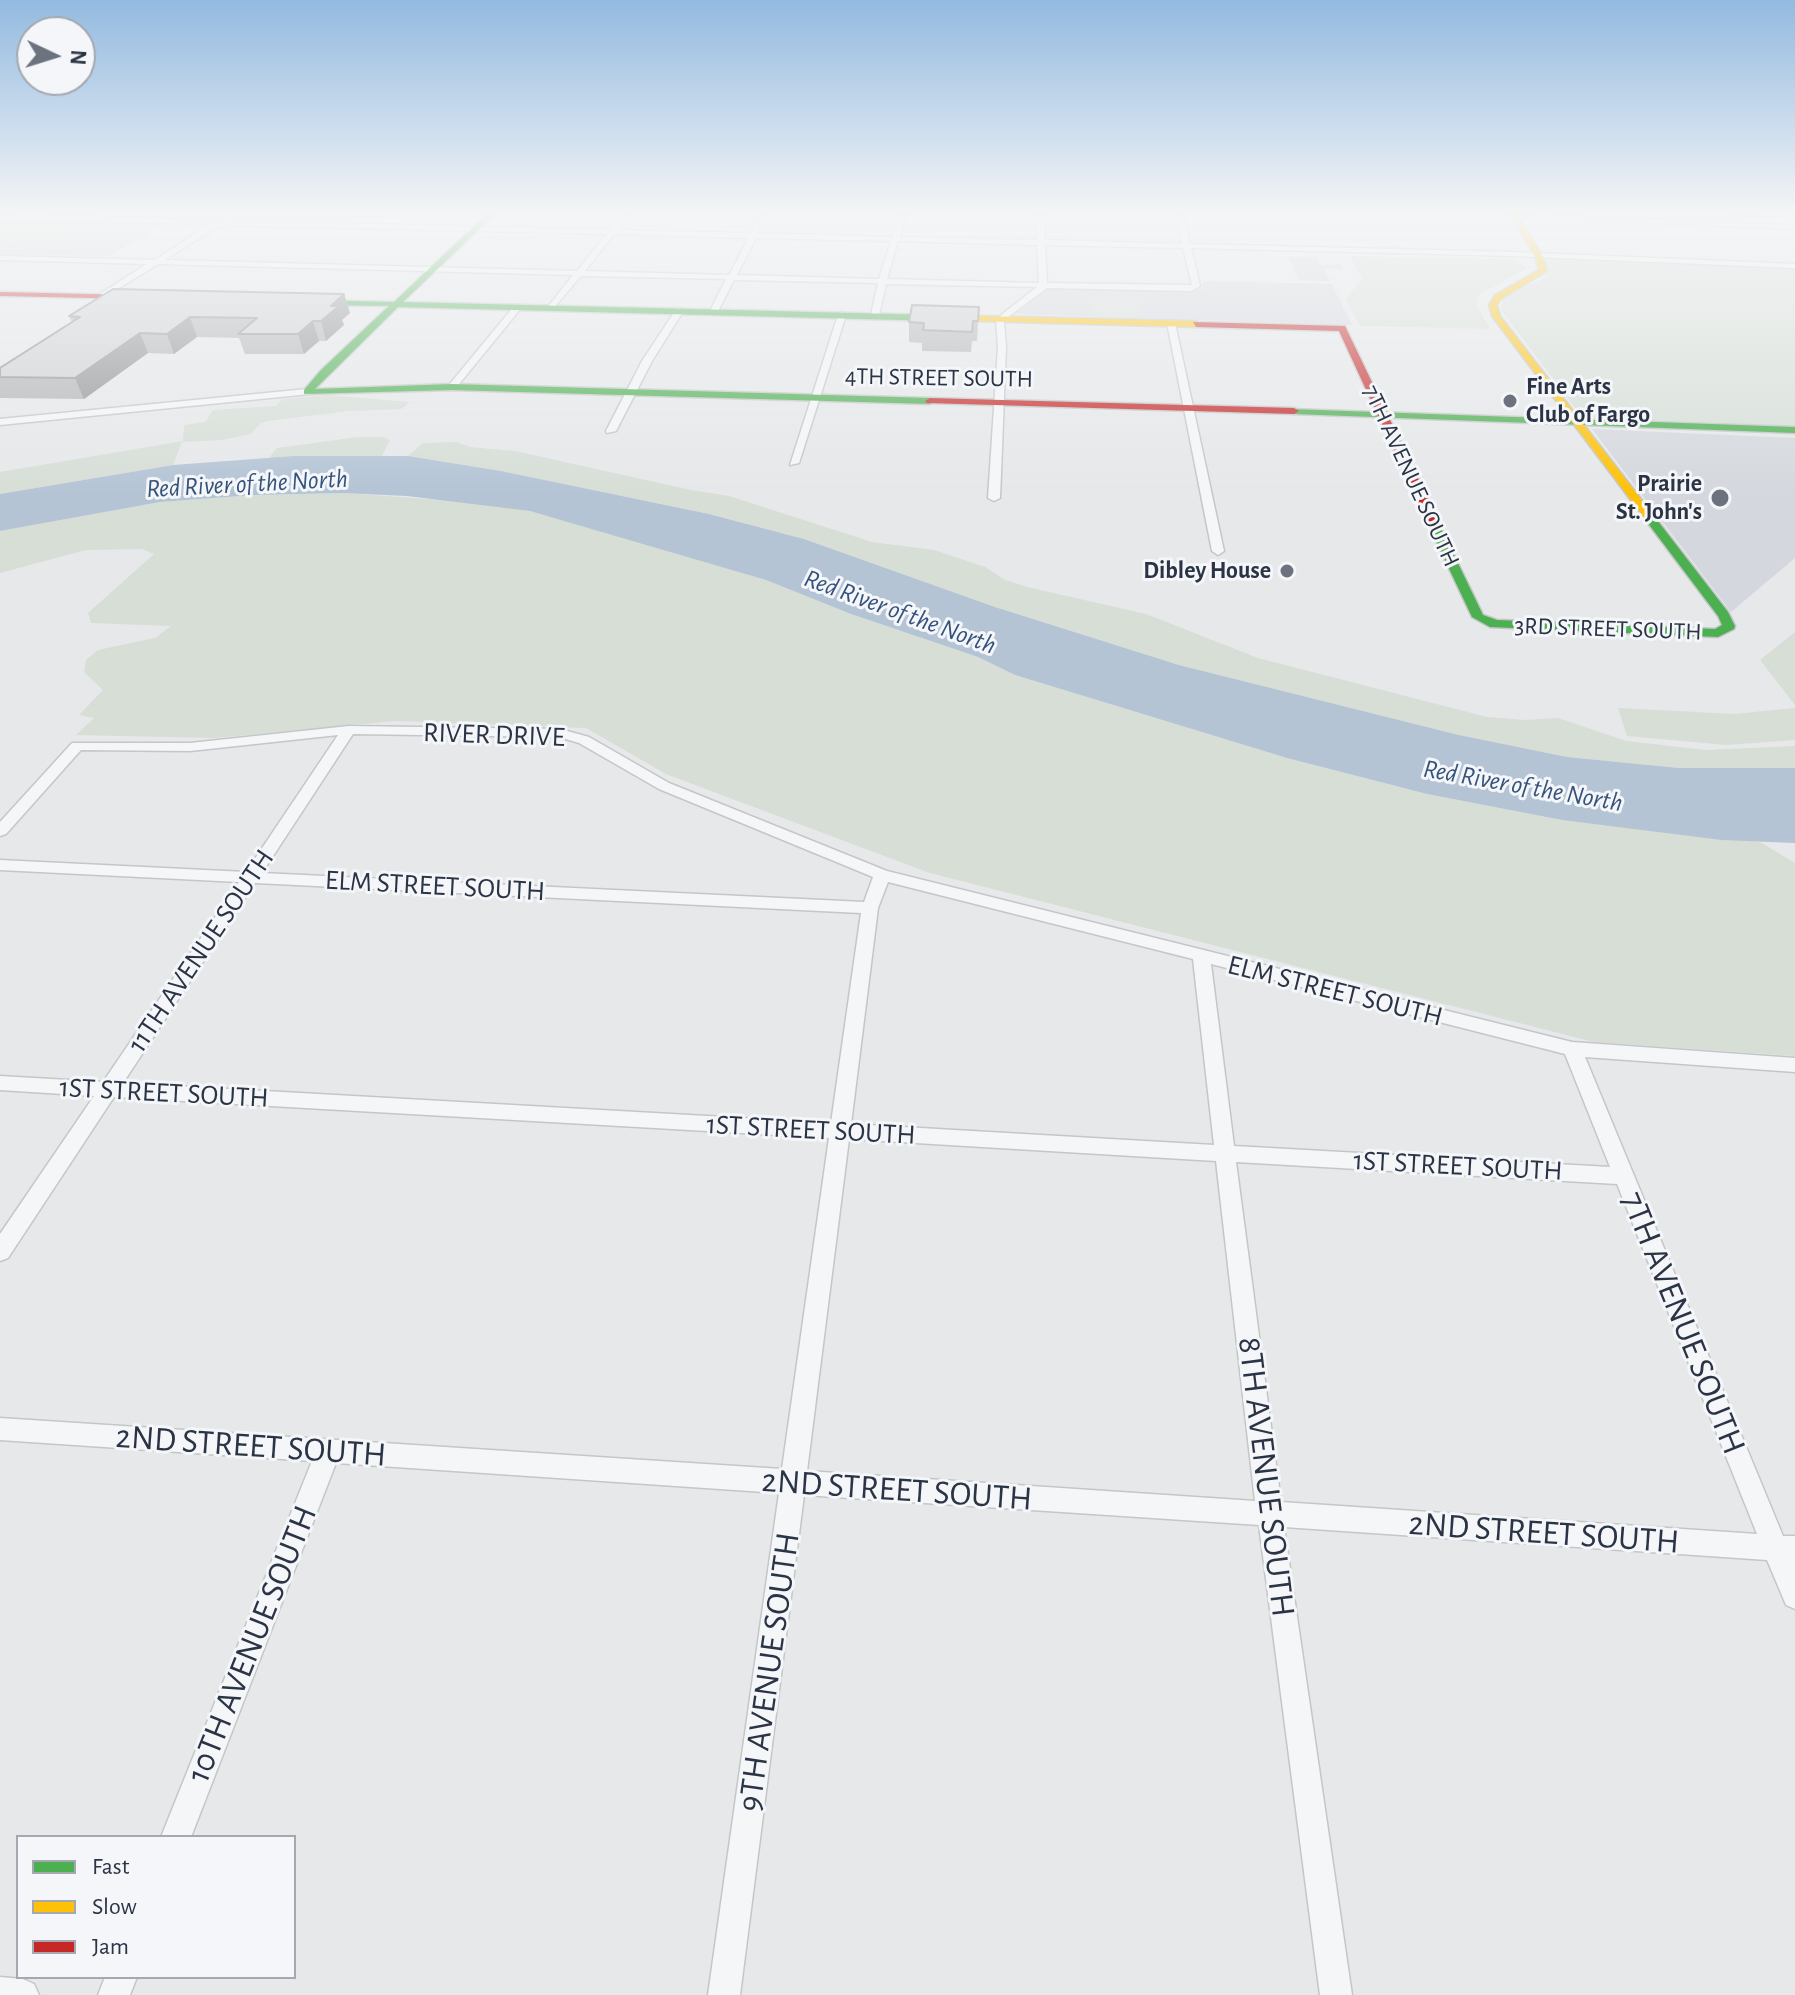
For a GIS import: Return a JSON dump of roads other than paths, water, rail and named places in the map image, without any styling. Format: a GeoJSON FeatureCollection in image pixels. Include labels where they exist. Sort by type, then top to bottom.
{"type":"FeatureCollection","features":[{"type":"Feature","properties":{"kind":"street"},"geometry":{"type":"LineString","coordinates":[[370,308],[471,308]]}},
{"type":"Feature","properties":{"kind":"street"},"geometry":{"type":"LineString","coordinates":[[452,387],[517,308]]}},
{"type":"Feature","properties":{"kind":"street"},"geometry":{"type":"LineString","coordinates":[[557,308],[1171,323],[1218,551]]}},
{"type":"Feature","properties":{"kind":"street"},"geometry":{"type":"LineString","coordinates":[[875,315],[877,308]]}},
{"type":"Feature","properties":{"kind":"street"},"geometry":{"type":"LineString","coordinates":[[1000,319],[1014,308]]}},
{"type":"Feature","properties":{"kind":"street"},"geometry":{"type":"LineString","coordinates":[[1494,308],[1496,316],[1577,421]]}},
{"type":"Feature","properties":{"kind":"street"},"geometry":{"type":"LineString","coordinates":[[307,392],[390,310]]}},
{"type":"Feature","properties":{"kind":"street"},"geometry":{"type":"LineString","coordinates":[[611,431],[680,310]]}},
{"type":"Feature","properties":{"kind":"street"},"geometry":{"type":"LineString","coordinates":[[794,463],[842,315]]}},
{"type":"Feature","properties":{"kind":"street"},"geometry":{"type":"LineString","coordinates":[[994,498],[1002,347],[1000,319]]}},
{"type":"Feature","properties":{"kind":"street","name":"7TH AVENUE SOUTH"},"geometry":{"type":"LineString","coordinates":[[1171,323],[1342,328],[1478,617],[1485,620]]}},
{"type":"Feature","properties":{"kind":"street","name":"4TH STREET SOUTH"},"geometry":{"type":"LineString","coordinates":[[0,422],[307,392],[452,387],[1380,414],[1795,430]]}},
{"type":"Feature","properties":{"kind":"street","name":"3RD STREET SOUTH"},"geometry":{"type":"LineString","coordinates":[[1485,620],[1520,626],[1718,633],[1729,626],[1724,615],[1577,421]]}},
{"type":"Feature","properties":{"kind":"street","name":"RIVER DRIVE"},"geometry":{"type":"LineString","coordinates":[[0,831],[77,746],[190,747],[349,730],[573,735],[664,786],[882,875]]}},
{"type":"Feature","properties":{"kind":"street","name":"11TH AVENUE SOUTH"},"geometry":{"type":"LineString","coordinates":[[0,1252],[349,730]]}},
{"type":"Feature","properties":{"kind":"street","name":"ELM STREET SOUTH"},"geometry":{"type":"LineString","coordinates":[[0,865],[870,908]]}},
{"type":"Feature","properties":{"kind":"street","name":"9TH AVENUE SOUTH"},"geometry":{"type":"LineString","coordinates":[[724,1995],[870,908],[882,875]]}},
{"type":"Feature","properties":{"kind":"street","name":"ELM STREET SOUTH"},"geometry":{"type":"LineString","coordinates":[[882,875],[1572,1049],[1795,1065]]}},
{"type":"Feature","properties":{"kind":"street","name":"8TH AVENUE SOUTH"},"geometry":{"type":"LineString","coordinates":[[1201,957],[1270,1516],[1336,1995]]}},
{"type":"Feature","properties":{"kind":"street","name":"7TH AVENUE SOUTH"},"geometry":{"type":"LineString","coordinates":[[1572,1049],[1623,1176],[1786,1549],[1795,1596]]}},
{"type":"Feature","properties":{"kind":"street","name":"1ST STREET SOUTH"},"geometry":{"type":"LineString","coordinates":[[0,1083],[1623,1176]]}},
{"type":"Feature","properties":{"kind":"street","name":"2ND STREET SOUTH"},"geometry":{"type":"LineString","coordinates":[[0,1429],[1786,1549]]}},
{"type":"Feature","properties":{"kind":"street","name":"10TH AVENUE SOUTH"},"geometry":{"type":"LineString","coordinates":[[177,1835],[328,1451]]}},
{"type":"Feature","properties":{"kind":"street"},"geometry":{"type":"LineString","coordinates":[[0,1993],[23,1995]]}},
{"type":"Feature","properties":{"kind":"water","name":"Red River of the North"},"geometry":{"type":"Polygon","coordinates":[[[295,456],[408,456],[501,471],[709,514],[804,539],[995,607],[1179,665],[1459,735],[1567,757],[1679,768],[1795,768],[1795,843],[1722,840],[1562,820],[1427,794],[1287,758],[1015,675],[978,657],[851,614],[766,580],[530,511],[407,496],[341,493],[253,495],[160,502],[0,531],[0,494],[173,465],[295,456]]]}},
{"type":"Feature","properties":{"kind":"place","name":"Fine Arts Club of Fargo"},"geometry":{"type":"Point","coordinates":[1510,401]}},
{"type":"Feature","properties":{"kind":"place","name":"Prairie St. John's"},"geometry":{"type":"Point","coordinates":[1720,498]}},
{"type":"Feature","properties":{"kind":"place","name":"Dibley House"},"geometry":{"type":"Point","coordinates":[1287,571]}}]}
